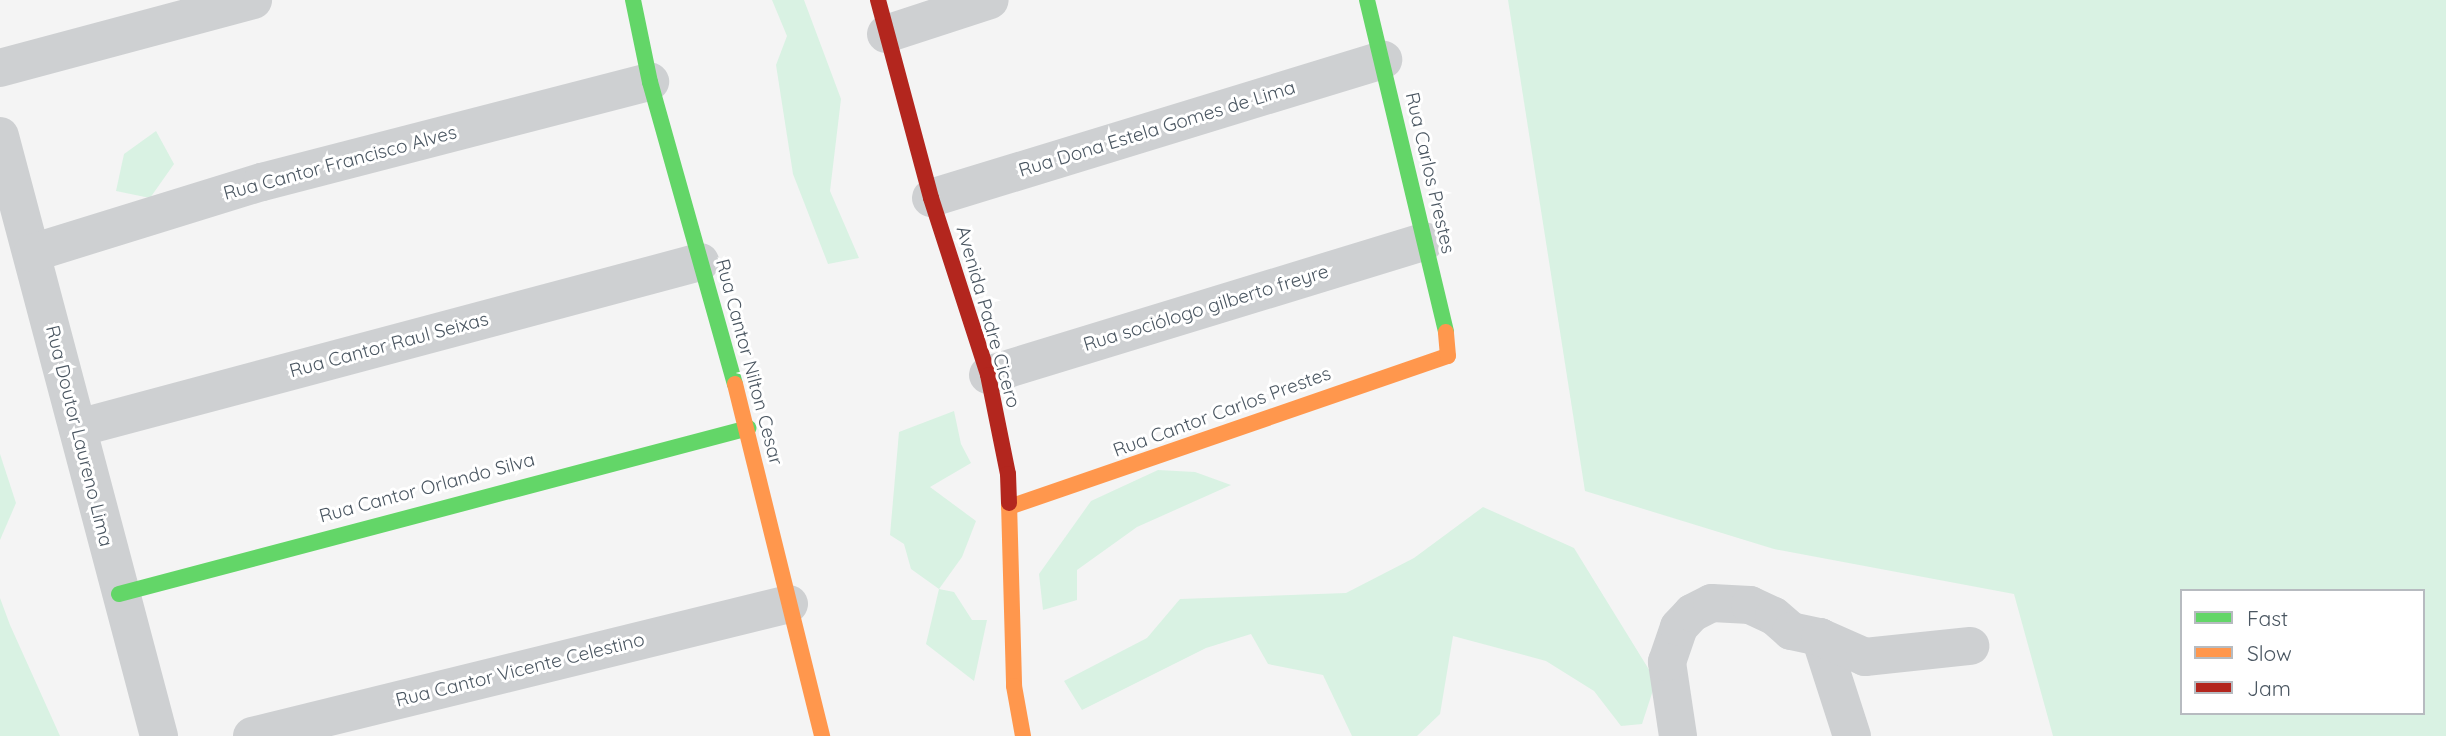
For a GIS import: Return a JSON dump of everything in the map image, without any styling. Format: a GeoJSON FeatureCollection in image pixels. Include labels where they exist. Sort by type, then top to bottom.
{"type":"FeatureCollection","features":[{"type":"Feature","properties":{"kind":"street"},"geometry":{"type":"LineString","coordinates":[[0,68],[253,0]]}},
{"type":"Feature","properties":{"kind":"street","name":"Rua Cantor Nilton Cesar"},"geometry":{"type":"LineString","coordinates":[[634,0],[650,82],[748,428],[822,736]]}},
{"type":"Feature","properties":{"kind":"street"},"geometry":{"type":"LineString","coordinates":[[882,17],[990,0]]}},
{"type":"Feature","properties":{"kind":"street","name":"Rua Carlos Prestes"},"geometry":{"type":"LineString","coordinates":[[1367,0],[1447,334],[1448,356]]}},
{"type":"Feature","properties":{"kind":"street","name":"Avenida Padre Cicero"},"geometry":{"type":"LineString","coordinates":[[882,17],[931,198],[988,375],[1008,474],[1014,686],[1023,736]]}},
{"type":"Feature","properties":{"kind":"street","name":"Rua Dona Estela Gomes de Lima"},"geometry":{"type":"LineString","coordinates":[[931,198],[1383,60]]}},
{"type":"Feature","properties":{"kind":"street","name":"Rua Cantor Francisco Alves"},"geometry":{"type":"LineString","coordinates":[[32,253],[262,182],[650,82]]}},
{"type":"Feature","properties":{"kind":"street","name":"Rua Doutor Laureno Lima"},"geometry":{"type":"LineString","coordinates":[[0,136],[119,594],[159,736]]}},
{"type":"Feature","properties":{"kind":"street","name":"Rua sociólogo gilberto freyre"},"geometry":{"type":"LineString","coordinates":[[988,375],[1425,241]]}},
{"type":"Feature","properties":{"kind":"street","name":"Rua Cantor Raul Seixas"},"geometry":{"type":"LineString","coordinates":[[78,428],[700,262]]}},
{"type":"Feature","properties":{"kind":"street","name":"Rua Cantor Carlos Prestes"},"geometry":{"type":"LineString","coordinates":[[1009,507],[1448,356]]}},
{"type":"Feature","properties":{"kind":"street","name":"Rua Cantor Orlando Silva"},"geometry":{"type":"LineString","coordinates":[[119,594],[571,471],[748,428]]}},
{"type":"Feature","properties":{"kind":"street"},"geometry":{"type":"LineString","coordinates":[[1678,736],[1676,696],[1667,662],[1679,627],[1692,613],[1712,603],[1749,604],[1774,616],[1791,631],[1820,637],[1865,657],[1970,646]]}},
{"type":"Feature","properties":{"kind":"street","name":"Rua Cantor Vicente Celestino"},"geometry":{"type":"LineString","coordinates":[[252,736],[789,604]]}},
{"type":"Feature","properties":{"kind":"street"},"geometry":{"type":"LineString","coordinates":[[1820,637],[1852,736]]}},
{"type":"Feature","properties":{"kind":"green space"},"geometry":{"type":"Polygon","coordinates":[[[772,0],[804,0],[841,99],[830,191],[859,258],[828,264],[793,174],[776,65],[787,36],[772,0]]]}},
{"type":"Feature","properties":{"kind":"green space"},"geometry":{"type":"Polygon","coordinates":[[[1508,0],[2446,0],[2446,736],[2053,736],[2014,594],[1774,549],[1585,491],[1508,0]]]}},
{"type":"Feature","properties":{"kind":"green space"},"geometry":{"type":"Polygon","coordinates":[[[156,131],[174,164],[150,198],[116,191],[124,154],[156,131]]]}},
{"type":"Feature","properties":{"kind":"green space"},"geometry":{"type":"Polygon","coordinates":[[[954,411],[961,444],[971,463],[930,487],[976,521],[962,557],[939,589],[911,569],[904,544],[890,535],[899,432],[954,411]]]}},
{"type":"Feature","properties":{"kind":"green space"},"geometry":{"type":"Polygon","coordinates":[[[0,454],[16,503],[0,540],[0,454]]]}},
{"type":"Feature","properties":{"kind":"green space"},"geometry":{"type":"Polygon","coordinates":[[[1158,470],[1195,472],[1231,485],[1137,527],[1077,570],[1077,600],[1043,610],[1039,574],[1091,501],[1158,470]]]}},
{"type":"Feature","properties":{"kind":"green space"},"geometry":{"type":"Polygon","coordinates":[[[1483,507],[1574,548],[1656,681],[1642,724],[1621,726],[1594,691],[1546,661],[1453,636],[1440,714],[1417,736],[1352,736],[1323,675],[1268,664],[1251,634],[1206,648],[1082,710],[1064,681],[1147,638],[1180,599],[1346,593],[1414,558],[1483,507]]]}},
{"type":"Feature","properties":{"kind":"green space"},"geometry":{"type":"Polygon","coordinates":[[[939,589],[954,592],[972,620],[987,620],[974,681],[926,644],[939,589]]]}},
{"type":"Feature","properties":{"kind":"green space"},"geometry":{"type":"Polygon","coordinates":[[[0,598],[10,625],[60,736],[0,736],[0,598]]]}},
{"type":"Feature","properties":{"kind":"traffic: fast"},"geometry":{"type":"LineString","coordinates":[[633,0],[650,82],[735,384]]}},
{"type":"Feature","properties":{"kind":"traffic: fast"},"geometry":{"type":"LineString","coordinates":[[1367,0],[1446,332]]}},
{"type":"Feature","properties":{"kind":"traffic: fast"},"geometry":{"type":"LineString","coordinates":[[119,594],[748,428]]}},
{"type":"Feature","properties":{"kind":"traffic: slow"},"geometry":{"type":"LineString","coordinates":[[1009,507],[1448,356],[1446,332]]}},
{"type":"Feature","properties":{"kind":"traffic: slow"},"geometry":{"type":"LineString","coordinates":[[735,384],[822,736]]}},
{"type":"Feature","properties":{"kind":"traffic: slow"},"geometry":{"type":"LineString","coordinates":[[1009,503],[1014,686],[1023,736]]}},
{"type":"Feature","properties":{"kind":"traffic: jam"},"geometry":{"type":"LineString","coordinates":[[878,0],[931,198],[988,375],[1008,474],[1009,503]]}}]}
